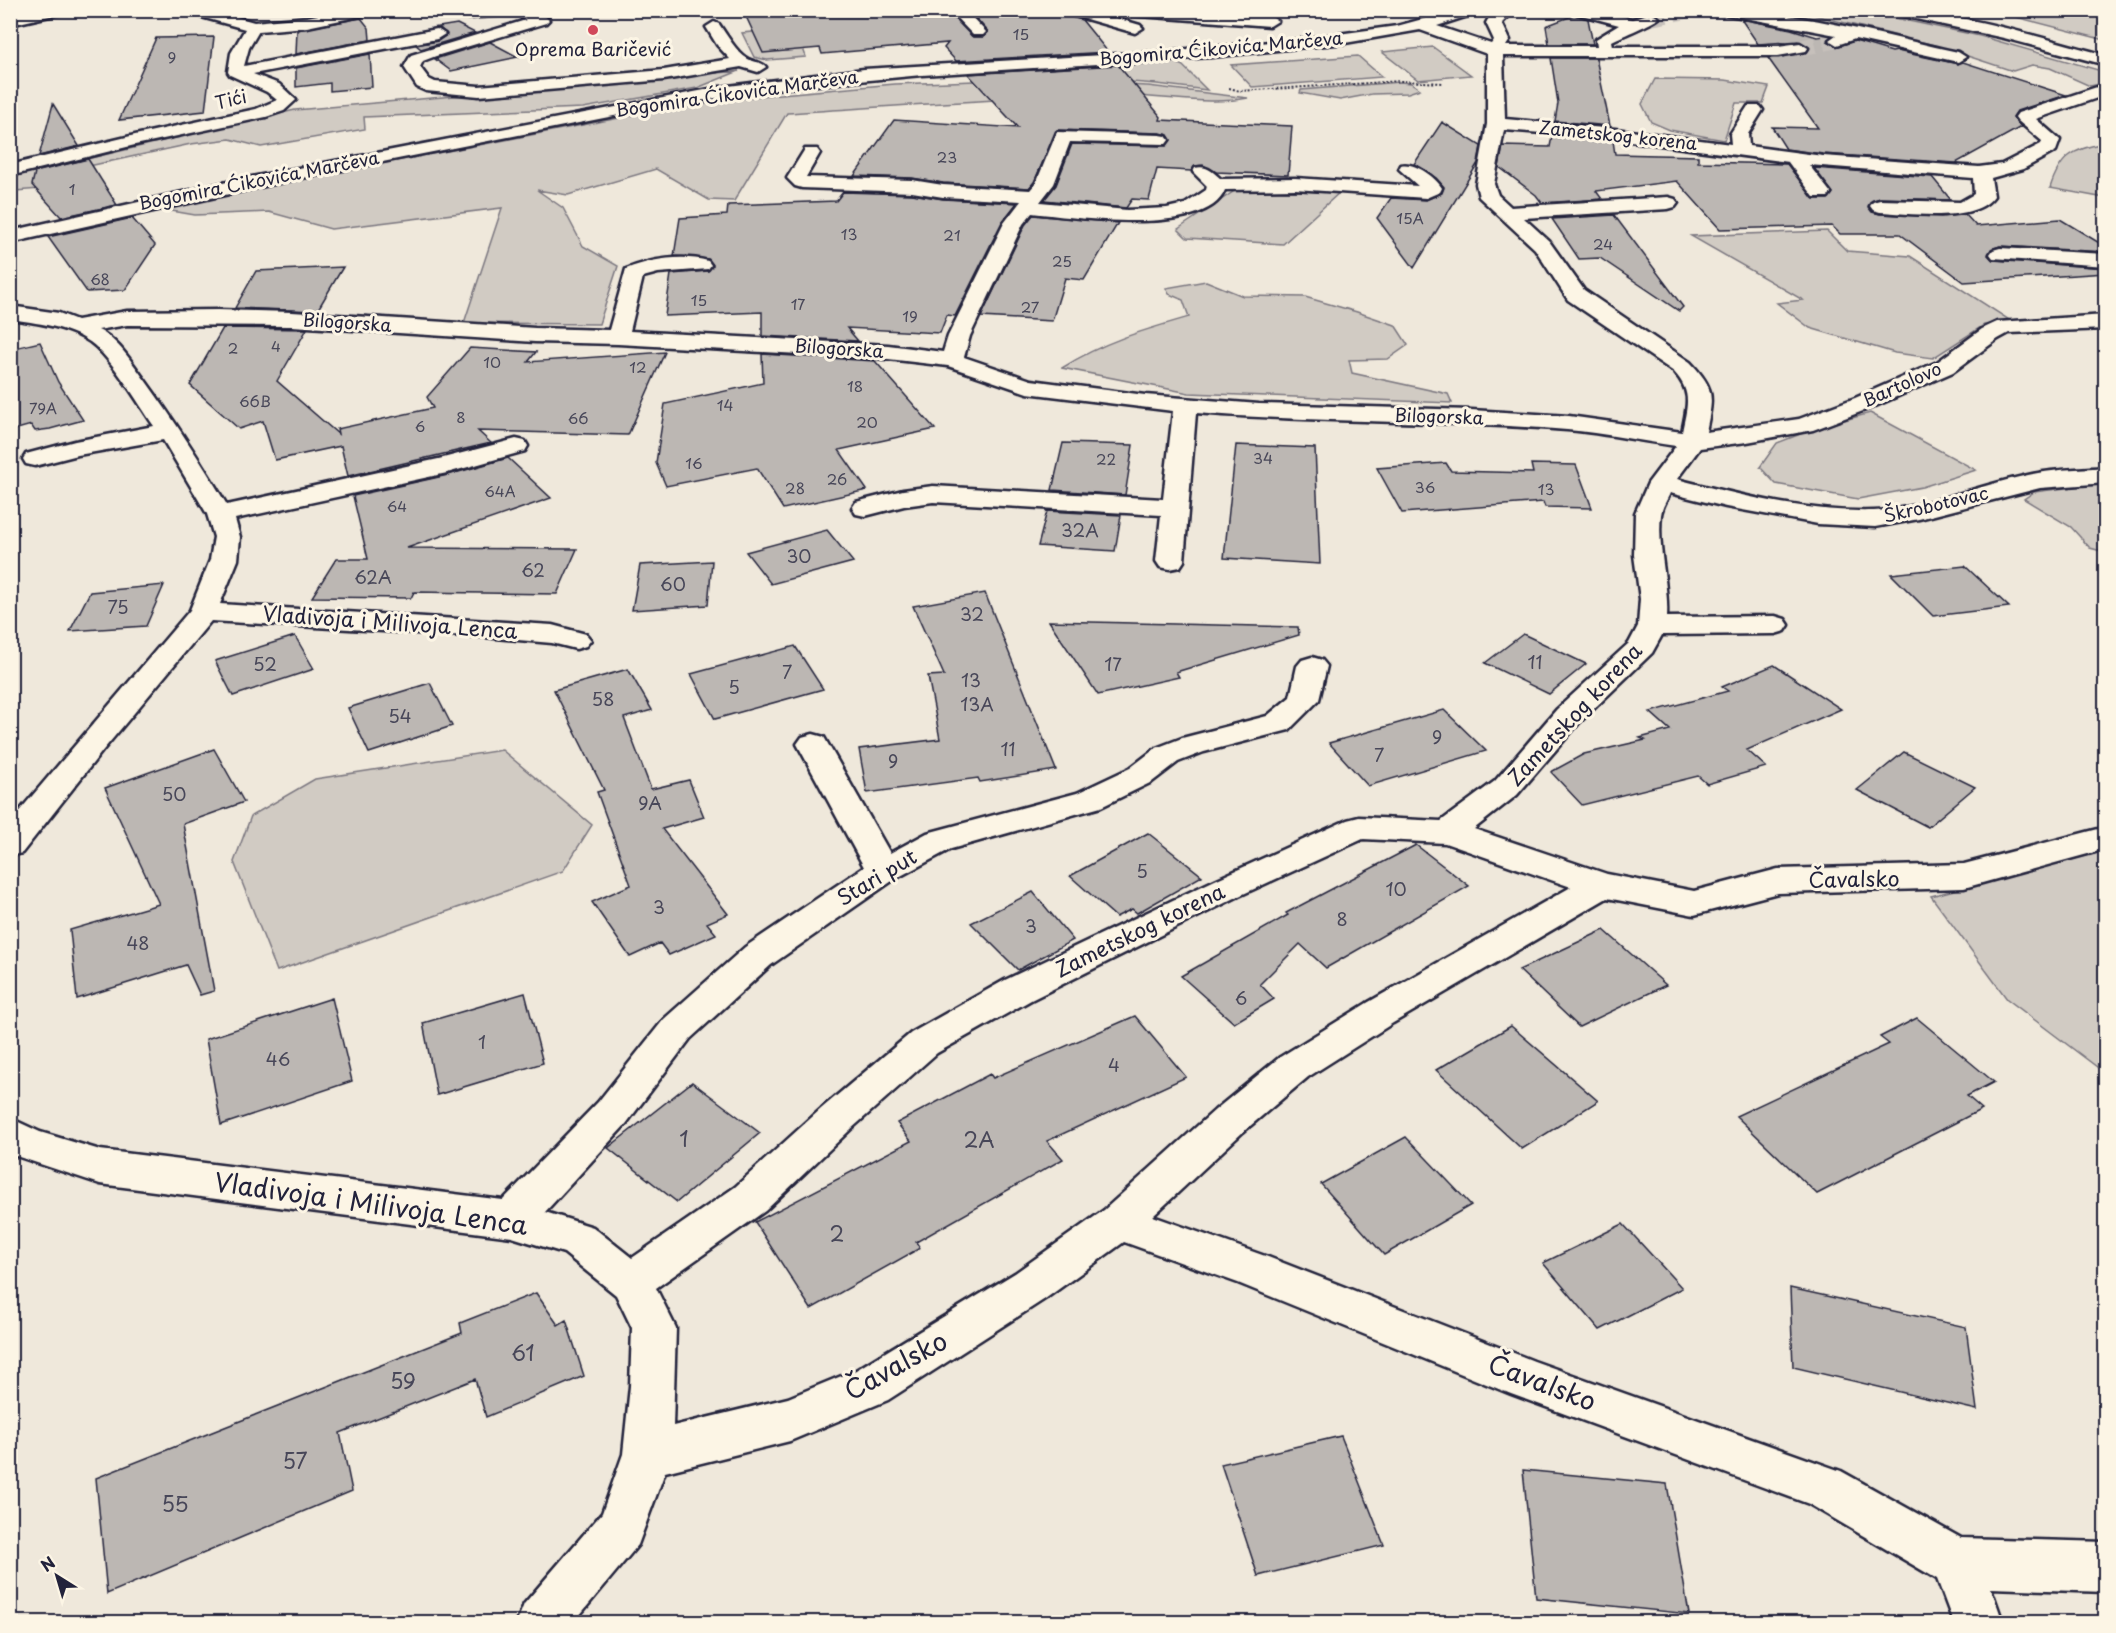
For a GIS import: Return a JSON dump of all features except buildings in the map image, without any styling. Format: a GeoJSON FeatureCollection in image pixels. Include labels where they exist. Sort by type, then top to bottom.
{"type":"FeatureCollection","features":[{"type":"Feature","properties":{"kind":"street"},"geometry":{"type":"LineString","coordinates":[[10,21],[57,10]]}},
{"type":"Feature","properties":{"kind":"street"},"geometry":{"type":"LineString","coordinates":[[192,10],[254,27],[307,22],[370,10]]}},
{"type":"Feature","properties":{"kind":"street"},"geometry":{"type":"LineString","coordinates":[[956,10],[978,32]]}},
{"type":"Feature","properties":{"kind":"street"},"geometry":{"type":"LineString","coordinates":[[1070,10],[1146,31]]}},
{"type":"Feature","properties":{"kind":"street"},"geometry":{"type":"LineString","coordinates":[[1087,16],[1107,10]]}},
{"type":"Feature","properties":{"kind":"street"},"geometry":{"type":"LineString","coordinates":[[1114,10],[1270,21]]}},
{"type":"Feature","properties":{"kind":"street","name":"Bogomira Ćikovića Marčeva"},"geometry":{"type":"LineString","coordinates":[[10,237],[212,189],[727,92],[805,81],[1176,45],[1231,51],[1390,33],[1423,26],[1472,10]]}},
{"type":"Feature","properties":{"kind":"street"},"geometry":{"type":"LineString","coordinates":[[1579,10],[1632,24]]}},
{"type":"Feature","properties":{"kind":"street"},"geometry":{"type":"LineString","coordinates":[[1724,10],[1854,34],[1958,57]]}},
{"type":"Feature","properties":{"kind":"street"},"geometry":{"type":"LineString","coordinates":[[1893,10],[2006,34],[2106,60]]}},
{"type":"Feature","properties":{"kind":"street"},"geometry":{"type":"LineString","coordinates":[[522,13],[541,20],[429,53],[417,58],[412,67],[423,83],[432,87],[479,91],[664,75],[742,62],[757,65],[759,69]]}},
{"type":"Feature","properties":{"kind":"street","name":"Zametskog korena"},"geometry":{"type":"LineString","coordinates":[[631,1282],[750,1199],[836,1119],[924,1043],[1018,990],[1227,888],[1359,828],[1448,832],[1506,788],[1568,716],[1642,647],[1652,626],[1654,599],[1648,555],[1648,513],[1661,483],[1692,441],[1700,401],[1696,382],[1682,367],[1576,295],[1542,245],[1490,197],[1485,184],[1496,124],[1495,51],[1502,40],[1494,23],[1496,18],[1503,14]]}},
{"type":"Feature","properties":{"kind":"street"},"geometry":{"type":"LineString","coordinates":[[1606,51],[1604,39],[1632,24],[1651,18]]}},
{"type":"Feature","properties":{"kind":"street"},"geometry":{"type":"LineString","coordinates":[[1423,26],[1495,51],[1778,51],[1800,48]]}},
{"type":"Feature","properties":{"kind":"street","name":"Tići"},"geometry":{"type":"LineString","coordinates":[[10,171],[278,107],[288,100],[273,88],[236,72],[236,58],[243,42],[254,27]]}},
{"type":"Feature","properties":{"kind":"street"},"geometry":{"type":"LineString","coordinates":[[714,27],[723,42],[742,62]]}},
{"type":"Feature","properties":{"kind":"street"},"geometry":{"type":"LineString","coordinates":[[236,72],[437,34]]}},
{"type":"Feature","properties":{"kind":"street"},"geometry":{"type":"LineString","coordinates":[[1837,40],[1854,34]]}},
{"type":"Feature","properties":{"kind":"street"},"geometry":{"type":"LineString","coordinates":[[727,92],[734,81],[752,75],[759,69],[943,56]]}},
{"type":"Feature","properties":{"kind":"street","name":"Zametskog korena"},"geometry":{"type":"LineString","coordinates":[[1496,124],[1604,133],[1794,157],[1979,173],[2000,172],[2050,147],[2051,140],[2046,133],[2024,117],[2106,90]]}},
{"type":"Feature","properties":{"kind":"street"},"geometry":{"type":"LineString","coordinates":[[1740,151],[1739,134],[1754,110]]}},
{"type":"Feature","properties":{"kind":"street"},"geometry":{"type":"LineString","coordinates":[[952,360],[959,336],[1014,223],[1045,184],[1063,136],[1160,140]]}},
{"type":"Feature","properties":{"kind":"street"},"geometry":{"type":"LineString","coordinates":[[811,153],[796,178],[802,182],[912,186],[1031,202],[1159,214],[1178,212],[1195,206],[1215,193],[1217,185]]}},
{"type":"Feature","properties":{"kind":"street"},"geometry":{"type":"LineString","coordinates":[[1794,157],[1821,193]]}},
{"type":"Feature","properties":{"kind":"street"},"geometry":{"type":"LineString","coordinates":[[1202,172],[1217,185],[1262,183],[1373,187],[1426,192],[1433,188],[1408,169]]}},
{"type":"Feature","properties":{"kind":"street"},"geometry":{"type":"LineString","coordinates":[[1880,206],[1960,208],[1974,204],[1984,196],[1983,180],[1979,173]]}},
{"type":"Feature","properties":{"kind":"street"},"geometry":{"type":"LineString","coordinates":[[1507,213],[1668,203]]}},
{"type":"Feature","properties":{"kind":"street"},"geometry":{"type":"LineString","coordinates":[[1159,214],[1168,232]]}},
{"type":"Feature","properties":{"kind":"street"},"geometry":{"type":"LineString","coordinates":[[2000,254],[2106,260]]}},
{"type":"Feature","properties":{"kind":"street"},"geometry":{"type":"LineString","coordinates":[[618,337],[633,273],[643,268],[658,266],[701,265]]}},
{"type":"Feature","properties":{"kind":"street"},"geometry":{"type":"LineString","coordinates":[[10,312],[59,320],[98,338],[121,363],[170,432],[220,514],[227,537],[224,560],[203,612],[10,844]]}},
{"type":"Feature","properties":{"kind":"street","name":"Bilogorska"},"geometry":{"type":"LineString","coordinates":[[76,327],[127,318],[292,319],[535,335],[618,337],[888,352],[952,360],[1027,386],[1185,406],[1569,423],[1692,441]]}},
{"type":"Feature","properties":{"kind":"street","name":"Bartolovo"},"geometry":{"type":"LineString","coordinates":[[1692,441],[1747,435],[1804,425],[1863,403],[1946,367],[1990,334],[2005,327],[2106,322]]}},
{"type":"Feature","properties":{"kind":"street"},"geometry":{"type":"LineString","coordinates":[[1170,561],[1185,406]]}},
{"type":"Feature","properties":{"kind":"street"},"geometry":{"type":"LineString","coordinates":[[35,459],[75,448],[170,432]]}},
{"type":"Feature","properties":{"kind":"street"},"geometry":{"type":"LineString","coordinates":[[220,514],[447,465],[516,446]]}},
{"type":"Feature","properties":{"kind":"street","name":"Škrobotovac"},"geometry":{"type":"LineString","coordinates":[[1661,483],[1726,499],[1818,516],[1875,519],[1919,512],[2039,480],[2106,476]]}},
{"type":"Feature","properties":{"kind":"street"},"geometry":{"type":"LineString","coordinates":[[865,508],[903,498],[933,494],[1176,508]]}},
{"type":"Feature","properties":{"kind":"street","name":"Vladivoja i Milivoja Lenca"},"geometry":{"type":"LineString","coordinates":[[203,612],[484,628],[552,634],[576,640]]}},
{"type":"Feature","properties":{"kind":"street","name":"Zametskog korena"},"geometry":{"type":"LineString","coordinates":[[1652,626],[1775,625]]}},
{"type":"Feature","properties":{"kind":"street","name":"Stari put"},"geometry":{"type":"LineString","coordinates":[[512,1219],[612,1113],[677,1029],[758,956],[884,871],[939,841],[1089,800],[1141,775],[1176,751],[1278,723],[1304,700],[1312,666]]}},
{"type":"Feature","properties":{"kind":"street"},"geometry":{"type":"LineString","coordinates":[[813,744],[884,871]]}},
{"type":"Feature","properties":{"kind":"street","name":"Čavalsko"},"geometry":{"type":"LineString","coordinates":[[1448,832],[1602,885],[1694,903],[1778,881],[1964,876],[2106,838]]}},
{"type":"Feature","properties":{"kind":"street","name":"Čavalsko"},"geometry":{"type":"LineString","coordinates":[[647,1454],[790,1419],[872,1385],[1030,1286],[1119,1222],[1229,1121],[1294,1067],[1380,1013],[1602,885]]}},
{"type":"Feature","properties":{"kind":"street","name":"Vladivoja i Milivoja Lenca"},"geometry":{"type":"LineString","coordinates":[[10,1134],[27,1144],[100,1167],[512,1219],[578,1239],[631,1282],[654,1328],[653,1386],[647,1454],[621,1528],[542,1623]]}},
{"type":"Feature","properties":{"kind":"street","name":"Čavalsko"},"geometry":{"type":"LineString","coordinates":[[1119,1222],[1253,1270],[1527,1379],[1824,1487],[1956,1562],[2106,1567]]}},
{"type":"Feature","properties":{"kind":"street"},"geometry":{"type":"LineString","coordinates":[[1956,1562],[1978,1623]]}},
{"type":"Feature","properties":{"kind":"path"},"geometry":{"type":"LineString","coordinates":[[1229,88],[1240,91],[1402,81],[1443,83]]}},
{"type":"Feature","properties":{"kind":"shaded area"},"geometry":{"type":"Polygon","coordinates":[[[445,11],[518,11],[502,17],[469,20],[445,11]]]}},
{"type":"Feature","properties":{"kind":"shaded area"},"geometry":{"type":"Polygon","coordinates":[[[1797,11],[1861,11],[1980,36],[2105,72],[2105,83],[2090,86],[2050,68],[2032,65],[2013,71],[1934,45],[1797,11]]]}},
{"type":"Feature","properties":{"kind":"shaded area"},"geometry":{"type":"Polygon","coordinates":[[[1993,11],[2105,11],[2105,40],[1993,11]]]}},
{"type":"Feature","properties":{"kind":"shaded area"},"geometry":{"type":"Polygon","coordinates":[[[796,28],[806,57],[767,60],[754,57],[742,33],[796,28]]]}},
{"type":"Feature","properties":{"kind":"shaded area"},"geometry":{"type":"Polygon","coordinates":[[[1433,47],[1471,75],[1418,80],[1382,52],[1433,47]]]}},
{"type":"Feature","properties":{"kind":"shaded area"},"geometry":{"type":"Polygon","coordinates":[[[1358,56],[1382,77],[1252,87],[1231,65],[1358,56]]]}},
{"type":"Feature","properties":{"kind":"shaded area"},"geometry":{"type":"Polygon","coordinates":[[[1175,62],[1183,66],[1207,90],[1015,73],[1175,62]]]}},
{"type":"Feature","properties":{"kind":"shaded area"},"geometry":{"type":"Polygon","coordinates":[[[739,71],[697,88],[583,108],[364,117],[365,129],[261,147],[230,139],[191,144],[89,166],[40,189],[15,191],[11,187],[10,177],[295,110],[739,71]]]}},
{"type":"Feature","properties":{"kind":"shaded area"},"geometry":{"type":"Polygon","coordinates":[[[1655,79],[1725,80],[1769,87],[1763,103],[1736,103],[1724,140],[1670,130],[1651,122],[1642,104],[1655,79]]]}},
{"type":"Feature","properties":{"kind":"shaded area"},"geometry":{"type":"Polygon","coordinates":[[[1002,80],[1148,86],[1248,98],[1201,101],[1137,96],[1037,98],[787,113],[734,201],[709,200],[656,169],[568,195],[537,190],[563,208],[583,246],[618,266],[599,324],[464,323],[502,208],[331,229],[269,212],[195,215],[166,210],[172,204],[645,113],[758,96],[895,84],[1002,80]]]}},
{"type":"Feature","properties":{"kind":"shaded area"},"geometry":{"type":"Polygon","coordinates":[[[1411,83],[1420,89],[1408,93],[1372,94],[1340,100],[1300,93],[1301,90],[1411,83]]]}},
{"type":"Feature","properties":{"kind":"shaded area"},"geometry":{"type":"Polygon","coordinates":[[[2105,143],[2105,198],[2050,188],[2058,168],[2069,156],[2084,148],[2105,143]]]}},
{"type":"Feature","properties":{"kind":"shaded area"},"geometry":{"type":"Polygon","coordinates":[[[1236,190],[1340,192],[1283,244],[1187,238],[1178,229],[1236,190]]]}},
{"type":"Feature","properties":{"kind":"shaded area"},"geometry":{"type":"Polygon","coordinates":[[[1827,231],[1847,251],[1910,256],[2011,321],[1984,325],[1933,358],[1895,353],[1810,328],[1777,303],[1803,300],[1691,236],[1827,231]]]}},
{"type":"Feature","properties":{"kind":"shaded area"},"geometry":{"type":"Polygon","coordinates":[[[1206,281],[1243,296],[1305,297],[1395,325],[1408,345],[1388,359],[1349,360],[1352,373],[1448,394],[1452,403],[1189,393],[1062,368],[1108,344],[1189,317],[1183,300],[1169,294],[1166,288],[1206,281]]]}},
{"type":"Feature","properties":{"kind":"shaded area"},"geometry":{"type":"Polygon","coordinates":[[[1870,413],[1976,470],[1922,487],[1858,499],[1776,484],[1760,467],[1777,443],[1816,428],[1870,413]]]}},
{"type":"Feature","properties":{"kind":"shaded area"},"geometry":{"type":"Polygon","coordinates":[[[2105,483],[2105,552],[2090,548],[2071,527],[2024,499],[2034,492],[2105,483]]]}},
{"type":"Feature","properties":{"kind":"shaded area"},"geometry":{"type":"Polygon","coordinates":[[[502,750],[592,825],[563,871],[277,971],[234,862],[251,816],[315,779],[502,750]]]}},
{"type":"Feature","properties":{"kind":"shaded area"},"geometry":{"type":"Polygon","coordinates":[[[2105,851],[2105,1073],[2007,999],[1931,896],[2105,851]]]}},
{"type":"Feature","properties":{"kind":"tunnel"},"geometry":{"type":"LineString","coordinates":[[1651,18],[1686,11]]}},
{"type":"Feature","properties":{"kind":"tunnel"},"geometry":{"type":"LineString","coordinates":[[1800,48],[1837,40]]}},
{"type":"Feature","properties":{"kind":"place","name":"Oprema Baričević"},"geometry":{"type":"Point","coordinates":[593,30]}}]}
